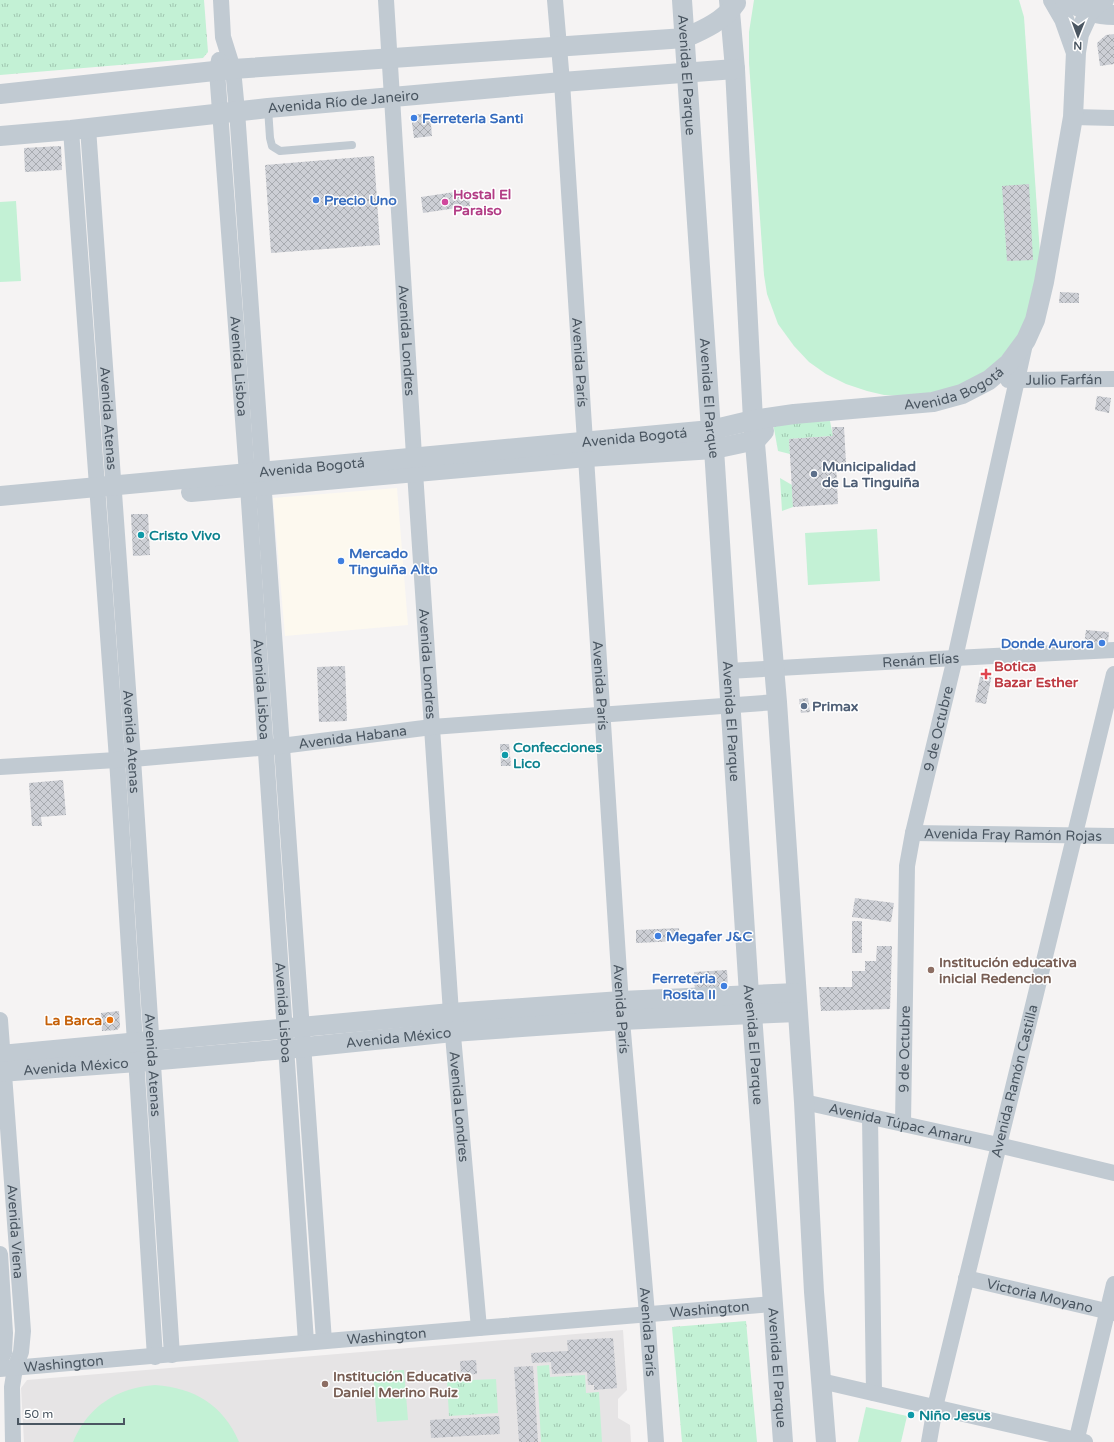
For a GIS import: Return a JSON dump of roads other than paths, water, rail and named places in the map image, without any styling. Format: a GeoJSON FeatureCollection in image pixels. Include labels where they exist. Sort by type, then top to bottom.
{"type":"FeatureCollection","features":[{"type":"Feature","properties":{"kind":"street","name":"Avenida Lisboa"},"geometry":{"type":"LineString","coordinates":[[221,0],[293,1028],[306,1342]]}},
{"type":"Feature","properties":{"kind":"street","name":"Avenida Londres"},"geometry":{"type":"LineString","coordinates":[[386,0],[452,1022],[479,1328]]}},
{"type":"Feature","properties":{"kind":"street","name":"Avenida París"},"geometry":{"type":"LineString","coordinates":[[555,0],[562,82],[621,1011],[647,1314],[656,1442]]}},
{"type":"Feature","properties":{"kind":"street","name":"Avenida El Parque"},"geometry":{"type":"LineString","coordinates":[[682,0],[692,35],[687,73],[711,430],[708,450],[728,671],[749,994],[752,1014],[782,1442]]}},
{"type":"Feature","properties":{"kind":"street"},"geometry":{"type":"LineString","coordinates":[[1053,0],[1064,19],[1076,52]]}},
{"type":"Feature","properties":{"kind":"street"},"geometry":{"type":"LineString","coordinates":[[1065,0],[1094,4],[1104,15],[1114,15]]}},
{"type":"Feature","properties":{"kind":"street"},"geometry":{"type":"LineString","coordinates":[[692,35],[732,4]]}},
{"type":"Feature","properties":{"kind":"street"},"geometry":{"type":"LineString","coordinates":[[732,4],[753,420],[756,440],[777,702],[804,1102],[814,1292],[826,1442]]}},
{"type":"Feature","properties":{"kind":"street"},"geometry":{"type":"LineString","coordinates":[[1076,52],[1079,34],[1094,4]]}},
{"type":"Feature","properties":{"kind":"street"},"geometry":{"type":"LineString","coordinates":[[0,94],[225,70],[559,48],[692,35],[716,36],[733,44]]}},
{"type":"Feature","properties":{"kind":"street","name":"Avenida Bogotá"},"geometry":{"type":"LineString","coordinates":[[0,509],[106,493],[415,464],[586,450],[711,430],[753,420],[836,410],[933,402],[962,394],[989,380],[1009,363],[1026,340],[1035,320],[1044,282],[1074,117],[1076,52]]}},
{"type":"Feature","properties":{"kind":"street","name":"Avenida Río de Janeiro"},"geometry":{"type":"LineString","coordinates":[[0,136],[80,129],[268,108],[562,82],[735,69]]}},
{"type":"Feature","properties":{"kind":"street"},"geometry":{"type":"LineString","coordinates":[[1074,117],[1114,118]]}},
{"type":"Feature","properties":{"kind":"street","name":"Avenida Atenas"},"geometry":{"type":"LineString","coordinates":[[80,129],[106,493],[133,759],[143,1041]]}},
{"type":"Feature","properties":{"kind":"street","name":"9 de Octubre"},"geometry":{"type":"LineString","coordinates":[[903,1124],[907,866],[913,833],[955,658],[1026,340]]}},
{"type":"Feature","properties":{"kind":"street","name":"Julio Farfán"},"geometry":{"type":"LineString","coordinates":[[989,380],[1114,379]]}},
{"type":"Feature","properties":{"kind":"street"},"geometry":{"type":"LineString","coordinates":[[756,440],[778,417]]}},
{"type":"Feature","properties":{"kind":"street","name":"Avenida Bogotá"},"geometry":{"type":"LineString","coordinates":[[586,450],[708,450],[756,440]]}},
{"type":"Feature","properties":{"kind":"street","name":"Avenida Bogotá"},"geometry":{"type":"LineString","coordinates":[[0,496],[106,493]]}},
{"type":"Feature","properties":{"kind":"street","name":"Avenida Atenas"},"geometry":{"type":"LineString","coordinates":[[106,493],[117,760],[172,1355]]}},
{"type":"Feature","properties":{"kind":"street","name":"Renán Elías"},"geometry":{"type":"LineString","coordinates":[[728,671],[1114,650]]}},
{"type":"Feature","properties":{"kind":"street","name":"Avenida Ramón Castilla"},"geometry":{"type":"LineString","coordinates":[[929,1442],[935,1407],[998,1145],[1076,834],[1114,674]]}},
{"type":"Feature","properties":{"kind":"street","name":"Avenida Habana"},"geometry":{"type":"LineString","coordinates":[[0,767],[133,759],[274,747],[432,727],[730,704],[777,702]]}},
{"type":"Feature","properties":{"kind":"street","name":"Avenida Fray Ramón Rojas"},"geometry":{"type":"LineString","coordinates":[[913,833],[1076,834],[1114,836]]}},
{"type":"Feature","properties":{"kind":"street","name":"Avenida México"},"geometry":{"type":"LineString","coordinates":[[1,1063],[143,1041],[293,1028],[452,1022],[621,1011],[749,994],[797,1002]]}},
{"type":"Feature","properties":{"kind":"street","name":"Avenida México"},"geometry":{"type":"LineString","coordinates":[[621,1011],[752,1014],[797,1002]]}},
{"type":"Feature","properties":{"kind":"street","name":"Avenida Viena"},"geometry":{"type":"LineString","coordinates":[[0,1020],[1,1063],[23,1331],[21,1352],[8,1369],[12,1387],[13,1442]]}},
{"type":"Feature","properties":{"kind":"street","name":"Avenida México"},"geometry":{"type":"LineString","coordinates":[[1,1063],[145,1061],[294,1048],[452,1022]]}},
{"type":"Feature","properties":{"kind":"street","name":"Avenida Lisboa"},"geometry":{"type":"LineString","coordinates":[[294,1048],[324,1341]]}},
{"type":"Feature","properties":{"kind":"street","name":"Avenida Atenas"},"geometry":{"type":"LineString","coordinates":[[145,1061],[156,1357]]}},
{"type":"Feature","properties":{"kind":"street","name":"Avenida Túpac Amaru"},"geometry":{"type":"LineString","coordinates":[[804,1102],[998,1145],[1114,1173]]}},
{"type":"Feature","properties":{"kind":"street"},"geometry":{"type":"LineString","coordinates":[[870,1117],[874,1393]]}},
{"type":"Feature","properties":{"kind":"street","name":"Avenida Viena"},"geometry":{"type":"LineString","coordinates":[[0,1254],[5,1333],[4,1353],[0,1361]]}},
{"type":"Feature","properties":{"kind":"street","name":"Victoria Moyano"},"geometry":{"type":"LineString","coordinates":[[966,1278],[1111,1312]]}},
{"type":"Feature","properties":{"kind":"street"},"geometry":{"type":"LineString","coordinates":[[821,1381],[1079,1441],[1111,1312],[1114,1284]]}},
{"type":"Feature","properties":{"kind":"street","name":"Washington"},"geometry":{"type":"LineString","coordinates":[[8,1369],[156,1357],[306,1342],[772,1304]]}},
{"type":"Feature","properties":{"kind":"lane"},"geometry":{"type":"LineString","coordinates":[[268,108],[272,146],[280,151],[352,145]]}},
{"type":"Feature","properties":{"kind":"place","name":"Ferreteria Santi"},"geometry":{"type":"Point","coordinates":[414,118]}},
{"type":"Feature","properties":{"kind":"place","name":"Precio Uno"},"geometry":{"type":"Point","coordinates":[316,200]}},
{"type":"Feature","properties":{"kind":"place","name":"Hostal El Paraiso"},"geometry":{"type":"Point","coordinates":[445,202]}},
{"type":"Feature","properties":{"kind":"place","name":"Municipalidad de La Tinguiña"},"geometry":{"type":"Point","coordinates":[814,474]}},
{"type":"Feature","properties":{"kind":"place","name":"Cristo Vivo"},"geometry":{"type":"Point","coordinates":[141,535]}},
{"type":"Feature","properties":{"kind":"place","name":"Mercado Tinguiña Alto"},"geometry":{"type":"Point","coordinates":[341,561]}},
{"type":"Feature","properties":{"kind":"place","name":"Donde Aurora"},"geometry":{"type":"Point","coordinates":[1102,643]}},
{"type":"Feature","properties":{"kind":"place","name":"Botica Bazar Esther"},"geometry":{"type":"Point","coordinates":[986,674]}},
{"type":"Feature","properties":{"kind":"place","name":"Primax"},"geometry":{"type":"Point","coordinates":[804,706]}},
{"type":"Feature","properties":{"kind":"place","name":"Confecciones Lico"},"geometry":{"type":"Point","coordinates":[505,755]}},
{"type":"Feature","properties":{"kind":"place","name":"Megafer J&C"},"geometry":{"type":"Point","coordinates":[658,936]}},
{"type":"Feature","properties":{"kind":"place","name":"Institución educativa inicial Redencion"},"geometry":{"type":"Point","coordinates":[931,970]}},
{"type":"Feature","properties":{"kind":"place","name":"Ferreteria Rosita II"},"geometry":{"type":"Point","coordinates":[724,986]}},
{"type":"Feature","properties":{"kind":"place","name":"La Barca"},"geometry":{"type":"Point","coordinates":[110,1020]}},
{"type":"Feature","properties":{"kind":"place","name":"Institución Educativa Daniel Merino Ruiz"},"geometry":{"type":"Point","coordinates":[325,1384]}},
{"type":"Feature","properties":{"kind":"place","name":"Niño Jesus"},"geometry":{"type":"Point","coordinates":[911,1415]}}]}
